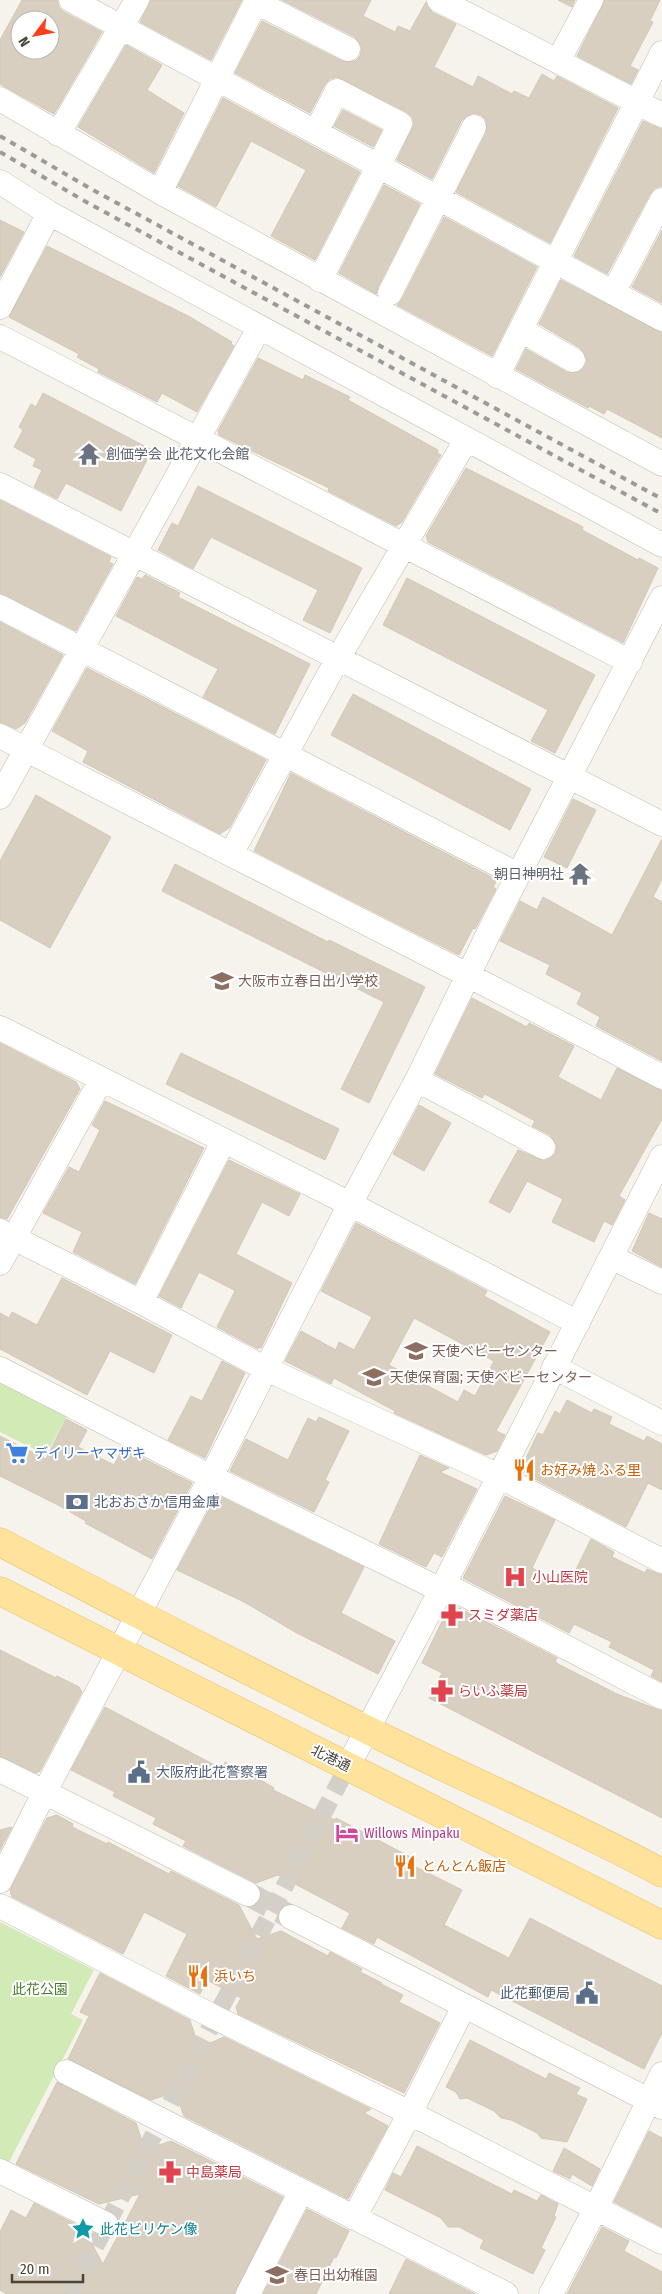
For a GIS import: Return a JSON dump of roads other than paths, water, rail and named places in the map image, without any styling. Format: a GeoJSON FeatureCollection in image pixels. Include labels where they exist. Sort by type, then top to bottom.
{"type":"FeatureCollection","features":[{"type":"Feature","properties":{"kind":"main road"},"geometry":{"type":"LineString","coordinates":[[0,1542],[138,1615],[367,1729],[602,1841],[662,1873]]}},
{"type":"Feature","properties":{"kind":"main road","name":"北港通"},"geometry":{"type":"LineString","coordinates":[[0,1591],[662,1925]]}},
{"type":"Feature","properties":{"kind":"street"},"geometry":{"type":"LineString","coordinates":[[70,0],[662,319]]}},
{"type":"Feature","properties":{"kind":"street"},"geometry":{"type":"LineString","coordinates":[[58,134],[137,0]]}},
{"type":"Feature","properties":{"kind":"street"},"geometry":{"type":"LineString","coordinates":[[440,0],[662,115]]}},
{"type":"Feature","properties":{"kind":"street"},"geometry":{"type":"LineString","coordinates":[[558,61],[591,0]]}},
{"type":"Feature","properties":{"kind":"street"},"geometry":{"type":"LineString","coordinates":[[160,192],[256,1],[348,49]]}},
{"type":"Feature","properties":{"kind":"street"},"geometry":{"type":"LineString","coordinates":[[497,376],[662,53]]}},
{"type":"Feature","properties":{"kind":"street"},"geometry":{"type":"LineString","coordinates":[[316,132],[337,91],[400,124],[320,280]]}},
{"type":"Feature","properties":{"kind":"street"},"geometry":{"type":"LineString","coordinates":[[0,99],[160,192],[662,464]]}},
{"type":"Feature","properties":{"kind":"street"},"geometry":{"type":"LineString","coordinates":[[390,293],[474,127]]}},
{"type":"Feature","properties":{"kind":"street"},"geometry":{"type":"LineString","coordinates":[[0,182],[49,213],[662,545]]}},
{"type":"Feature","properties":{"kind":"street"},"geometry":{"type":"LineString","coordinates":[[613,293],[662,200]]}},
{"type":"Feature","properties":{"kind":"street"},"geometry":{"type":"LineString","coordinates":[[0,307],[49,213]]}},
{"type":"Feature","properties":{"kind":"street"},"geometry":{"type":"LineString","coordinates":[[0,797],[28,750],[259,328]]}},
{"type":"Feature","properties":{"kind":"street"},"geometry":{"type":"LineString","coordinates":[[521,330],[573,360]]}},
{"type":"Feature","properties":{"kind":"street"},"geometry":{"type":"LineString","coordinates":[[0,337],[630,662]]}},
{"type":"Feature","properties":{"kind":"street"},"geometry":{"type":"LineString","coordinates":[[231,854],[337,660],[466,440]]}},
{"type":"Feature","properties":{"kind":"street"},"geometry":{"type":"LineString","coordinates":[[0,485],[337,660],[662,824]]}},
{"type":"Feature","properties":{"kind":"street"},"geometry":{"type":"LineString","coordinates":[[0,1881],[350,1204],[417,1080],[518,875],[662,598]]}},
{"type":"Feature","properties":{"kind":"street"},"geometry":{"type":"LineString","coordinates":[[0,607],[518,875]]}},
{"type":"Feature","properties":{"kind":"street"},"geometry":{"type":"LineString","coordinates":[[0,736],[558,1021],[662,1077]]}},
{"type":"Feature","properties":{"kind":"street"},"geometry":{"type":"LineString","coordinates":[[1,1030],[350,1204],[578,1323]]}},
{"type":"Feature","properties":{"kind":"street"},"geometry":{"type":"LineString","coordinates":[[0,1263],[7,1234],[101,1080]]}},
{"type":"Feature","properties":{"kind":"street"},"geometry":{"type":"LineString","coordinates":[[417,1080],[544,1147]]}},
{"type":"Feature","properties":{"kind":"street"},"geometry":{"type":"LineString","coordinates":[[141,1302],[223,1142]]}},
{"type":"Feature","properties":{"kind":"street"},"geometry":{"type":"LineString","coordinates":[[348,1766],[441,1590],[662,1157]]}},
{"type":"Feature","properties":{"kind":"street"},"geometry":{"type":"LineString","coordinates":[[7,1234],[141,1302],[266,1369],[499,1476],[662,1561]]}},
{"type":"Feature","properties":{"kind":"street"},"geometry":{"type":"LineString","coordinates":[[611,1257],[662,1282]]}},
{"type":"Feature","properties":{"kind":"street"},"geometry":{"type":"LineString","coordinates":[[554,1367],[662,1424]]}},
{"type":"Feature","properties":{"kind":"street"},"geometry":{"type":"LineString","coordinates":[[0,1368],[211,1476],[441,1590],[456,1590],[662,1696]]}},
{"type":"Feature","properties":{"kind":"street"},"geometry":{"type":"LineString","coordinates":[[0,1770],[248,1894]]}},
{"type":"Feature","properties":{"kind":"street"},"geometry":{"type":"LineString","coordinates":[[0,1906],[214,2018],[410,2113],[662,2242]]}},
{"type":"Feature","properties":{"kind":"street"},"geometry":{"type":"LineString","coordinates":[[291,1917],[656,2103]]}},
{"type":"Feature","properties":{"kind":"street"},"geometry":{"type":"LineString","coordinates":[[354,2218],[464,2006]]}},
{"type":"Feature","properties":{"kind":"street"},"geometry":{"type":"LineString","coordinates":[[66,2072],[506,2294]]}},
{"type":"Feature","properties":{"kind":"street"},"geometry":{"type":"LineString","coordinates":[[551,2294],[596,2208],[656,2103],[662,2074]]}},
{"type":"Feature","properties":{"kind":"street"},"geometry":{"type":"LineString","coordinates":[[0,2170],[106,2224]]}},
{"type":"Feature","properties":{"kind":"street"},"geometry":{"type":"LineString","coordinates":[[248,2294],[301,2191]]}},
{"type":"Feature","properties":{"kind":"tunnel"},"geometry":{"type":"LineString","coordinates":[[70,2294],[348,1766]]}},
{"type":"Feature","properties":{"kind":"tunnel"},"geometry":{"type":"LineString","coordinates":[[248,1894],[291,1917]]}},
{"type":"Feature","properties":{"kind":"railway"},"geometry":{"type":"LineString","coordinates":[[0,136],[93,190],[662,499]]}},
{"type":"Feature","properties":{"kind":"railway"},"geometry":{"type":"LineString","coordinates":[[0,152],[88,203],[662,514]]}},
{"type":"Feature","properties":{"kind":"place","name":"創価学会 此花文化会館"},"geometry":{"type":"Point","coordinates":[89,454]}},
{"type":"Feature","properties":{"kind":"place","name":"朝日神明社"},"geometry":{"type":"Point","coordinates":[580,874]}},
{"type":"Feature","properties":{"kind":"place","name":"大阪市立春日出小学校"},"geometry":{"type":"Point","coordinates":[222,981]}},
{"type":"Feature","properties":{"kind":"place","name":"天使ベビーセンター"},"geometry":{"type":"Point","coordinates":[416,1351]}},
{"type":"Feature","properties":{"kind":"place","name":"天使保育園; 天使ベビーセンター"},"geometry":{"type":"Point","coordinates":[374,1377]}},
{"type":"Feature","properties":{"kind":"place","name":"デイリーヤマザキ"},"geometry":{"type":"Point","coordinates":[17,1453]}},
{"type":"Feature","properties":{"kind":"place","name":"お好み焼 ふる里"},"geometry":{"type":"Point","coordinates":[524,1470]}},
{"type":"Feature","properties":{"kind":"place","name":"北おおさか信用金庫"},"geometry":{"type":"Point","coordinates":[77,1502]}},
{"type":"Feature","properties":{"kind":"place","name":"小山医院"},"geometry":{"type":"Point","coordinates":[515,1577]}},
{"type":"Feature","properties":{"kind":"place","name":"スミダ薬店"},"geometry":{"type":"Point","coordinates":[452,1615]}},
{"type":"Feature","properties":{"kind":"place","name":"らいふ薬局"},"geometry":{"type":"Point","coordinates":[442,1691]}},
{"type":"Feature","properties":{"kind":"place","name":"大阪府此花警察署"},"geometry":{"type":"Point","coordinates":[139,1772]}},
{"type":"Feature","properties":{"kind":"place","name":"Willows Minpaku"},"geometry":{"type":"Point","coordinates":[347,1833]}},
{"type":"Feature","properties":{"kind":"place","name":"とんとん飯店"},"geometry":{"type":"Point","coordinates":[405,1866]}},
{"type":"Feature","properties":{"kind":"place","name":"浜いち"},"geometry":{"type":"Point","coordinates":[198,1976]}},
{"type":"Feature","properties":{"kind":"place","name":"此花郵便局"},"geometry":{"type":"Point","coordinates":[587,1993]}},
{"type":"Feature","properties":{"kind":"place","name":"中島薬局"},"geometry":{"type":"Point","coordinates":[170,2172]}},
{"type":"Feature","properties":{"kind":"place","name":"此花ビリケン像"},"geometry":{"type":"Point","coordinates":[83,2229]}},
{"type":"Feature","properties":{"kind":"place","name":"春日出幼稚園"},"geometry":{"type":"Point","coordinates":[277,2275]}},
{"type":"Feature","properties":{"kind":"park label","name":"此花公園"},"geometry":{"type":"Point","coordinates":[40,1989]}}]}
